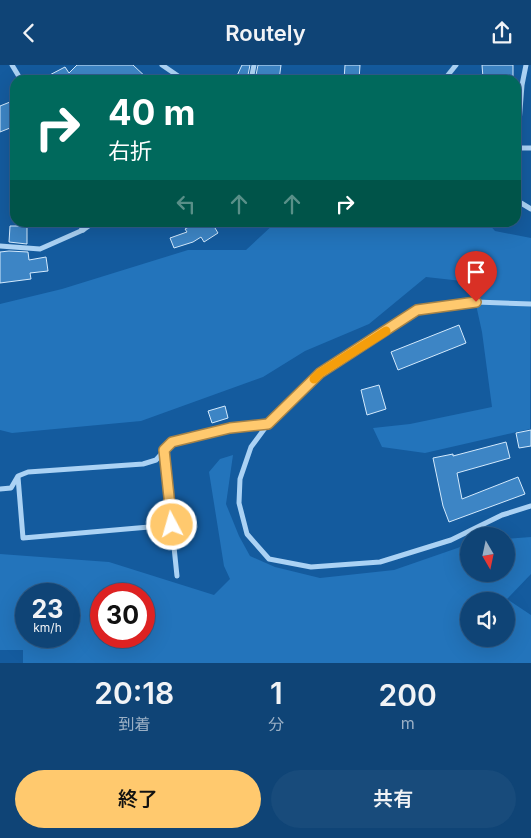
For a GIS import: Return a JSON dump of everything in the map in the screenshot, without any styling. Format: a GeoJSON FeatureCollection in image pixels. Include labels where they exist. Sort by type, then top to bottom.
{"type":"FeatureCollection","features":[{"type":"Feature","properties":{"kind":"street"},"geometry":{"type":"LineString","coordinates":[[162,65],[177,75]]}},
{"type":"Feature","properties":{"kind":"street"},"geometry":{"type":"LineString","coordinates":[[448,75],[456,65]]}},
{"type":"Feature","properties":{"kind":"street"},"geometry":{"type":"LineString","coordinates":[[521,98],[526,65]]}},
{"type":"Feature","properties":{"kind":"street"},"geometry":{"type":"LineString","coordinates":[[0,246],[40,249],[87,227]]}},
{"type":"Feature","properties":{"kind":"street"},"geometry":{"type":"LineString","coordinates":[[531,305],[476,302],[417,310],[320,373],[268,424],[252,447],[240,479],[238,503],[247,534],[268,559],[311,567],[380,562],[451,540],[502,515],[531,506]]}},
{"type":"Feature","properties":{"kind":"street"},"geometry":{"type":"LineString","coordinates":[[0,489],[11,488],[18,477],[28,471],[143,464],[156,459],[172,442],[230,428],[268,424]]}},
{"type":"Feature","properties":{"kind":"street"},"geometry":{"type":"LineString","coordinates":[[164,450],[177,576]]}},
{"type":"Feature","properties":{"kind":"street"},"geometry":{"type":"LineString","coordinates":[[18,477],[23,538],[172,525]]}},
{"type":"Feature","properties":{"kind":"shaded area"},"geometry":{"type":"Polygon","coordinates":[[[271,227],[492,227],[495,231],[531,238],[530,429],[425,453],[382,447],[373,428],[410,424],[492,407],[482,332],[471,282],[426,277],[369,324],[305,351],[263,377],[141,421],[12,433],[0,430],[0,304],[62,289],[188,250],[246,250],[271,227]]]}},
{"type":"Feature","properties":{"kind":"shaded area"},"geometry":{"type":"Polygon","coordinates":[[[233,455],[226,504],[239,536],[250,556],[275,567],[320,578],[394,570],[460,547],[460,583],[515,583],[515,538],[531,537],[531,574],[514,592],[460,592],[460,647],[515,647],[515,604],[531,615],[531,663],[23,663],[23,650],[0,650],[0,554],[109,562],[214,595],[230,579],[224,566],[209,472],[220,459],[233,455]]]}},
{"type":"Feature","properties":{"kind":"building"},"geometry":{"type":"Polygon","coordinates":[[[77,65],[133,65],[144,75],[50,75],[65,67],[69,73],[77,65]]]}},
{"type":"Feature","properties":{"kind":"building"},"geometry":{"type":"Polygon","coordinates":[[[242,65],[250,65],[248,75],[237,75],[242,65]]]}},
{"type":"Feature","properties":{"kind":"building"},"geometry":{"type":"Polygon","coordinates":[[[258,65],[281,65],[280,75],[256,75],[258,65]]]}},
{"type":"Feature","properties":{"kind":"building"},"geometry":{"type":"Polygon","coordinates":[[[345,65],[360,65],[359,75],[344,75],[345,65]]]}},
{"type":"Feature","properties":{"kind":"building"},"geometry":{"type":"Polygon","coordinates":[[[482,65],[513,65],[513,75],[483,75],[482,65]]]}},
{"type":"Feature","properties":{"kind":"building"},"geometry":{"type":"Polygon","coordinates":[[[10,102],[10,128],[0,132],[0,106],[10,102]]]}},
{"type":"Feature","properties":{"kind":"building"},"geometry":{"type":"Polygon","coordinates":[[[10,226],[27,227],[27,244],[9,242],[10,226]]]}},
{"type":"Feature","properties":{"kind":"building"},"geometry":{"type":"Polygon","coordinates":[[[189,227],[214,227],[218,233],[204,242],[201,237],[193,242],[174,248],[170,238],[187,232],[185,229],[189,227]]]}},
{"type":"Feature","properties":{"kind":"building"},"geometry":{"type":"Polygon","coordinates":[[[0,252],[28,252],[29,260],[46,257],[48,271],[30,273],[31,279],[0,283],[0,252]]]}},
{"type":"Feature","properties":{"kind":"building"},"geometry":{"type":"Polygon","coordinates":[[[459,325],[466,343],[398,370],[391,352],[459,325]]]}},
{"type":"Feature","properties":{"kind":"building"},"geometry":{"type":"Polygon","coordinates":[[[379,385],[386,409],[367,415],[361,390],[379,385]]]}},
{"type":"Feature","properties":{"kind":"building"},"geometry":{"type":"Polygon","coordinates":[[[225,406],[228,418],[212,423],[208,411],[225,406]]]}},
{"type":"Feature","properties":{"kind":"building"},"geometry":{"type":"Polygon","coordinates":[[[531,430],[531,446],[519,448],[516,433],[531,430]]]}},
{"type":"Feature","properties":{"kind":"building"},"geometry":{"type":"Polygon","coordinates":[[[506,442],[510,458],[457,473],[462,499],[518,477],[525,494],[449,522],[443,506],[433,458],[453,454],[453,456],[506,442]]]}},
{"type":"Feature","properties":{"kind":"slow traffic"},"geometry":{"type":"LineString","coordinates":[[314,379],[320,373],[386,331]]}},
{"type":"Feature","properties":{"kind":"route"},"geometry":{"type":"LineString","coordinates":[[172,525],[164,450],[172,442],[230,428],[268,424],[320,373],[417,310],[476,302]]}}]}
